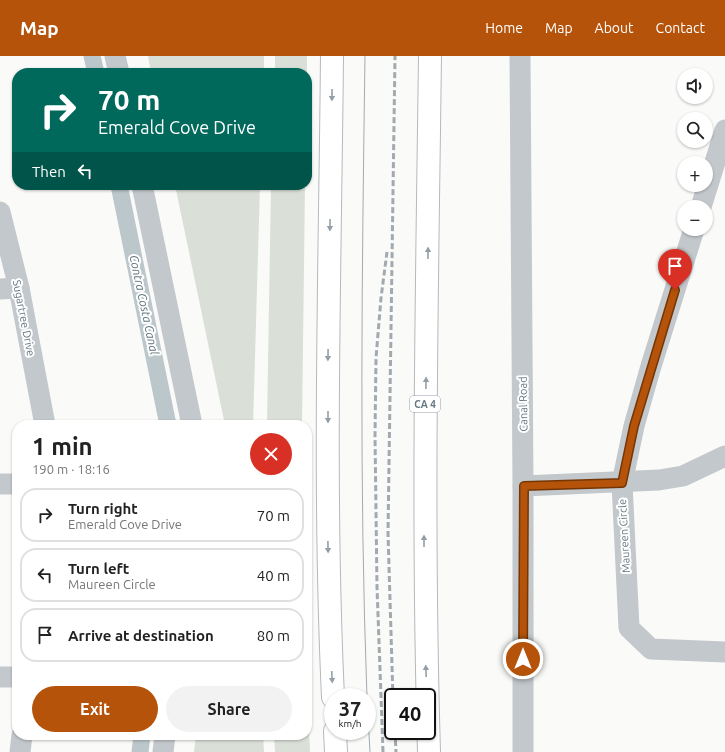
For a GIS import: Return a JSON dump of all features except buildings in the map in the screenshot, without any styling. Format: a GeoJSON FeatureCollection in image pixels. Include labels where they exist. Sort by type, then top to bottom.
{"type":"FeatureCollection","features":[{"type":"Feature","properties":{"kind":"highway"},"geometry":{"type":"LineString","coordinates":[[332,56],[328,492],[333,688]]}},
{"type":"Feature","properties":{"kind":"highway","name":"CA 4"},"geometry":{"type":"LineString","coordinates":[[429,752],[425,625],[424,492],[430,56]]}},
{"type":"Feature","properties":{"kind":"highway"},"geometry":{"type":"LineString","coordinates":[[335,740],[336,752]]}},
{"type":"Feature","properties":{"kind":"street"},"geometry":{"type":"LineString","coordinates":[[116,56],[118,68]]}},
{"type":"Feature","properties":{"kind":"street","name":"Canal Road"},"geometry":{"type":"LineString","coordinates":[[520,56],[524,486],[523,752]]}},
{"type":"Feature","properties":{"kind":"street"},"geometry":{"type":"LineString","coordinates":[[703,200],[725,130]]}},
{"type":"Feature","properties":{"kind":"street"},"geometry":{"type":"LineString","coordinates":[[143,190],[191,420]]}},
{"type":"Feature","properties":{"kind":"street","name":"Sugartree Drive"},"geometry":{"type":"LineString","coordinates":[[0,212],[10,288],[44,420]]}},
{"type":"Feature","properties":{"kind":"street","name":"Maureen Circle"},"geometry":{"type":"LineString","coordinates":[[692,236],[634,426],[622,483],[629,628],[651,649],[725,652]]}},
{"type":"Feature","properties":{"kind":"street"},"geometry":{"type":"LineString","coordinates":[[524,486],[622,483],[659,480],[683,476],[725,456]]}},
{"type":"Feature","properties":{"kind":"street"},"geometry":{"type":"LineString","coordinates":[[0,484],[12,484]]}},
{"type":"Feature","properties":{"kind":"street"},"geometry":{"type":"LineString","coordinates":[[0,677],[12,677]]}},
{"type":"Feature","properties":{"kind":"street"},"geometry":{"type":"LineString","coordinates":[[20,752],[21,740]]}},
{"type":"Feature","properties":{"kind":"street"},"geometry":{"type":"LineString","coordinates":[[163,752],[164,740]]}},
{"type":"Feature","properties":{"kind":"shaded area"},"geometry":{"type":"Polygon","coordinates":[[[148,56],[264,56],[264,68],[150,68],[148,56]]]}},
{"type":"Feature","properties":{"kind":"shaded area"},"geometry":{"type":"Polygon","coordinates":[[[275,56],[307,56],[307,68],[275,68],[275,56]]]}},
{"type":"Feature","properties":{"kind":"shaded area"},"geometry":{"type":"Polygon","coordinates":[[[176,190],[260,190],[253,420],[224,420],[176,190]]]}},
{"type":"Feature","properties":{"kind":"shaded area"},"geometry":{"type":"Polygon","coordinates":[[[271,190],[305,190],[302,420],[267,420],[271,190]]]}},
{"type":"Feature","properties":{"kind":"shaded area"},"geometry":{"type":"Polygon","coordinates":[[[195,740],[263,740],[264,752],[194,752],[195,740]]]}},
{"type":"Feature","properties":{"kind":"shaded area"},"geometry":{"type":"Polygon","coordinates":[[[274,740],[309,740],[310,752],[275,752],[274,740]]]}},
{"type":"Feature","properties":{"kind":"waterway","name":"Contra Costa Canal"},"geometry":{"type":"LineString","coordinates":[[92,56],[95,68]]}},
{"type":"Feature","properties":{"kind":"waterway","name":"Contra Costa Canal"},"geometry":{"type":"LineString","coordinates":[[120,190],[167,420]]}},
{"type":"Feature","properties":{"kind":"waterway","name":"Contra Costa Canal"},"geometry":{"type":"LineString","coordinates":[[140,752],[141,740]]}},
{"type":"Feature","properties":{"kind":"tram line"},"geometry":{"type":"LineString","coordinates":[[365,56],[362,296],[362,457],[364,617],[367,688]]}},
{"type":"Feature","properties":{"kind":"tram line"},"geometry":{"type":"LineString","coordinates":[[369,740],[370,752]]}},
{"type":"Feature","properties":{"kind":"railway"},"geometry":{"type":"LineString","coordinates":[[393,688],[388,533],[395,56]]}},
{"type":"Feature","properties":{"kind":"railway"},"geometry":{"type":"LineString","coordinates":[[383,752],[377,587],[375,436],[376,358],[381,298],[387,252]]}},
{"type":"Feature","properties":{"kind":"railway"},"geometry":{"type":"LineString","coordinates":[[395,740],[396,752]]}},
{"type":"Feature","properties":{"kind":"route"},"geometry":{"type":"LineString","coordinates":[[523,659],[524,486],[622,483],[634,426],[675,290]]}}]}
